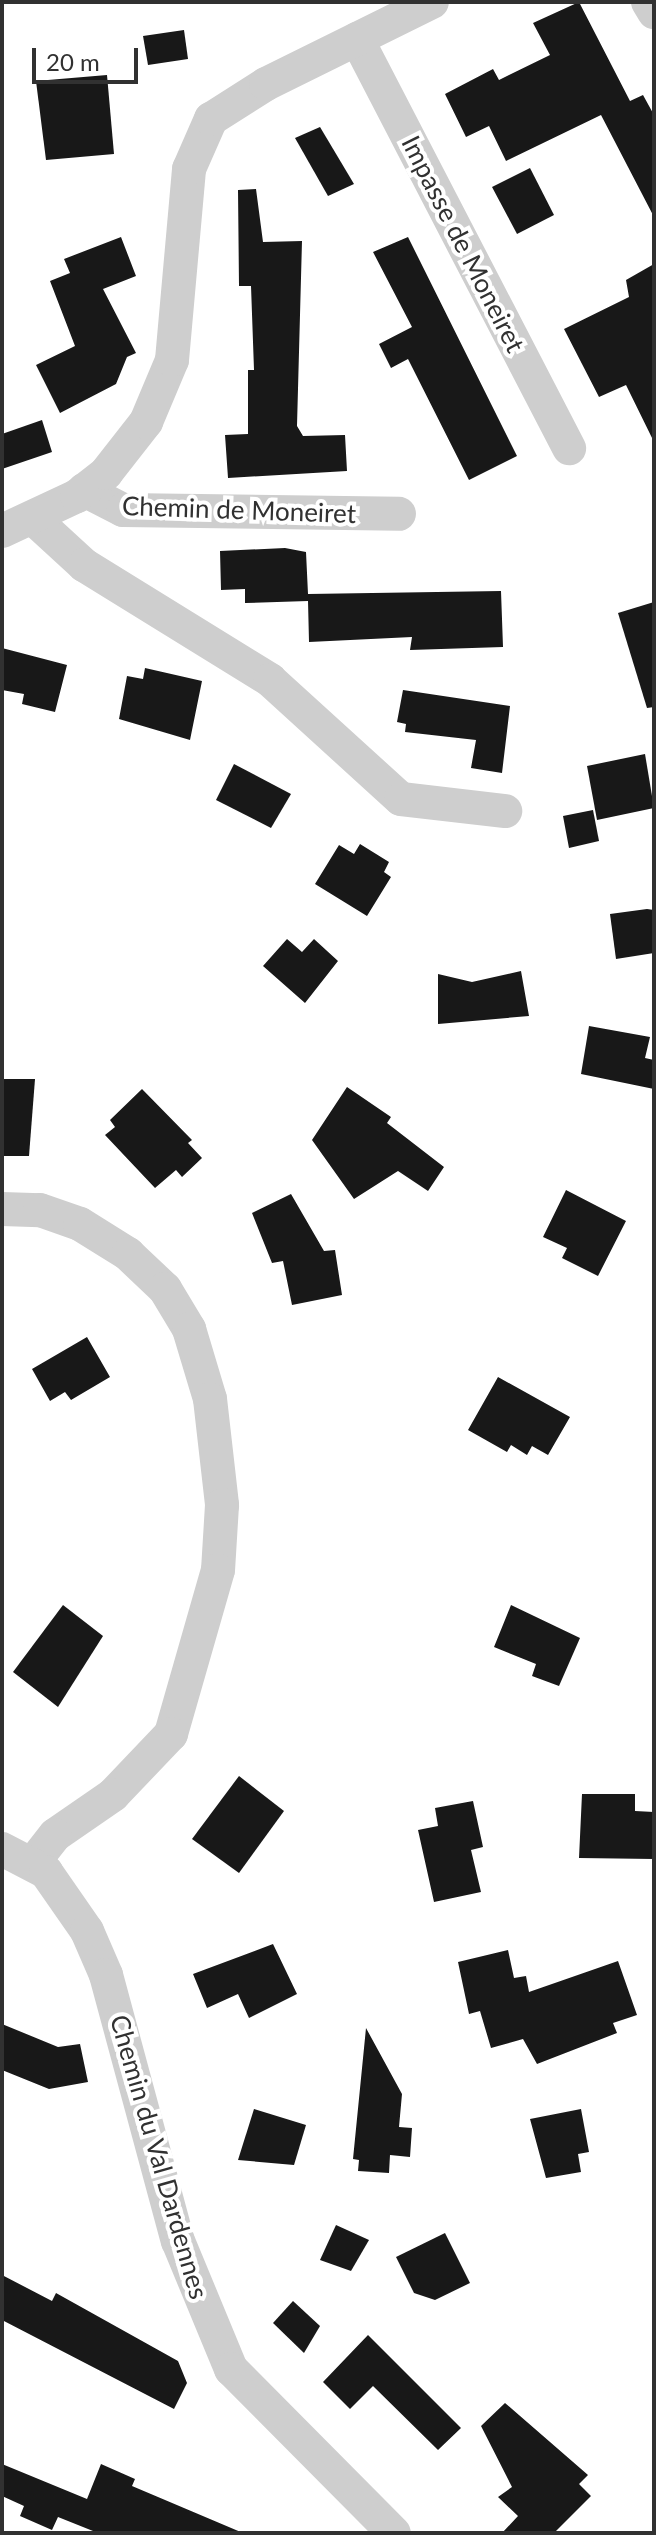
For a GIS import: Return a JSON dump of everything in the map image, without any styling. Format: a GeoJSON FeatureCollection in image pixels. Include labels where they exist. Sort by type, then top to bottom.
{"type":"FeatureCollection","features":[{"type":"Feature","properties":{"kind":"street"},"geometry":{"type":"LineString","coordinates":[[2,531],[35,520],[84,490],[131,446],[172,360],[184,207],[202,133],[226,107],[432,2]]}},
{"type":"Feature","properties":{"kind":"street"},"geometry":{"type":"LineString","coordinates":[[648,2],[654,12]]}},
{"type":"Feature","properties":{"kind":"street","name":"Impasse de Moneiret"},"geometry":{"type":"LineString","coordinates":[[357,39],[569,448]]}},
{"type":"Feature","properties":{"kind":"street","name":"Chemin de Moneiret"},"geometry":{"type":"LineString","coordinates":[[84,490],[123,510],[399,514]]}},
{"type":"Feature","properties":{"kind":"street"},"geometry":{"type":"LineString","coordinates":[[35,520],[84,565],[270,680],[401,799],[505,811]]}},
{"type":"Feature","properties":{"kind":"street"},"geometry":{"type":"LineString","coordinates":[[2,1209],[40,1210],[80,1224],[128,1254],[165,1289],[189,1329],[210,1399],[222,1505],[218,1570],[171,1734],[113,1795],[55,1835],[35,1861],[2,1849]]}},
{"type":"Feature","properties":{"kind":"street","name":"Chemin du Val Dardennes"},"geometry":{"type":"LineString","coordinates":[[35,1861],[79,1914],[106,1975],[178,2241],[213,2336],[231,2369],[394,2533]]}},
{"type":"Feature","properties":{"kind":"building"},"geometry":{"type":"Polygon","coordinates":[[[579,2],[630,101],[643,95],[654,115],[654,217],[601,115],[506,161],[489,126],[466,137],[445,94],[493,69],[499,80],[550,55],[533,23],[579,2]]]}},
{"type":"Feature","properties":{"kind":"building"},"geometry":{"type":"Polygon","coordinates":[[[184,30],[188,59],[148,65],[143,36],[184,30]]]}},
{"type":"Feature","properties":{"kind":"building"},"geometry":{"type":"Polygon","coordinates":[[[107,75],[114,154],[46,160],[36,81],[107,75]]]}},
{"type":"Feature","properties":{"kind":"building"},"geometry":{"type":"Polygon","coordinates":[[[320,127],[354,184],[328,196],[295,138],[320,127]]]}},
{"type":"Feature","properties":{"kind":"building"},"geometry":{"type":"Polygon","coordinates":[[[530,168],[554,215],[517,234],[492,187],[530,168]]]}},
{"type":"Feature","properties":{"kind":"building"},"geometry":{"type":"Polygon","coordinates":[[[256,189],[263,242],[302,241],[297,426],[303,436],[345,435],[347,471],[228,478],[225,435],[248,434],[248,370],[254,370],[251,286],[239,286],[238,190],[256,189]]]}},
{"type":"Feature","properties":{"kind":"building"},"geometry":{"type":"Polygon","coordinates":[[[121,237],[136,276],[103,289],[136,353],[127,357],[116,384],[60,413],[36,365],[75,346],[50,281],[70,273],[64,259],[121,237]]]}},
{"type":"Feature","properties":{"kind":"building"},"geometry":{"type":"Polygon","coordinates":[[[408,237],[517,456],[469,480],[408,359],[391,368],[379,344],[412,327],[373,252],[408,237]]]}},
{"type":"Feature","properties":{"kind":"building"},"geometry":{"type":"Polygon","coordinates":[[[654,264],[654,442],[626,385],[599,397],[564,329],[629,297],[626,280],[654,264]]]}},
{"type":"Feature","properties":{"kind":"building"},"geometry":{"type":"Polygon","coordinates":[[[42,420],[52,452],[2,469],[2,434],[42,420]]]}},
{"type":"Feature","properties":{"kind":"building"},"geometry":{"type":"Polygon","coordinates":[[[285,548],[306,552],[308,594],[501,591],[503,647],[410,650],[412,637],[309,642],[308,601],[245,603],[245,589],[221,590],[220,551],[285,548]]]}},
{"type":"Feature","properties":{"kind":"building"},"geometry":{"type":"Polygon","coordinates":[[[654,602],[654,707],[647,708],[618,613],[654,602]]]}},
{"type":"Feature","properties":{"kind":"building"},"geometry":{"type":"Polygon","coordinates":[[[2,648],[67,665],[55,712],[22,704],[24,694],[2,690],[2,648]]]}},
{"type":"Feature","properties":{"kind":"building"},"geometry":{"type":"Polygon","coordinates":[[[145,668],[202,681],[190,740],[119,719],[127,676],[143,679],[145,668]]]}},
{"type":"Feature","properties":{"kind":"building"},"geometry":{"type":"Polygon","coordinates":[[[403,690],[510,706],[502,773],[471,768],[476,740],[405,732],[406,724],[397,722],[403,690]]]}},
{"type":"Feature","properties":{"kind":"building"},"geometry":{"type":"Polygon","coordinates":[[[645,754],[654,808],[597,820],[587,766],[645,754]]]}},
{"type":"Feature","properties":{"kind":"building"},"geometry":{"type":"Polygon","coordinates":[[[234,764],[291,794],[271,828],[216,800],[234,764]]]}},
{"type":"Feature","properties":{"kind":"building"},"geometry":{"type":"Polygon","coordinates":[[[593,810],[599,841],[569,848],[563,816],[593,810]]]}},
{"type":"Feature","properties":{"kind":"building"},"geometry":{"type":"Polygon","coordinates":[[[360,844],[389,862],[384,872],[391,877],[367,916],[315,884],[339,845],[354,854],[360,844]]]}},
{"type":"Feature","properties":{"kind":"building"},"geometry":{"type":"Polygon","coordinates":[[[654,910],[654,953],[616,959],[610,914],[654,910]]]}},
{"type":"Feature","properties":{"kind":"building"},"geometry":{"type":"Polygon","coordinates":[[[287,939],[302,952],[314,939],[338,961],[305,1003],[263,966],[287,939]]]}},
{"type":"Feature","properties":{"kind":"building"},"geometry":{"type":"Polygon","coordinates":[[[521,971],[529,1016],[438,1024],[438,974],[472,982],[521,971]]]}},
{"type":"Feature","properties":{"kind":"building"},"geometry":{"type":"Polygon","coordinates":[[[589,1026],[650,1037],[645,1058],[654,1060],[654,1089],[581,1074],[589,1026]]]}},
{"type":"Feature","properties":{"kind":"building"},"geometry":{"type":"Polygon","coordinates":[[[2,1079],[35,1079],[29,1156],[2,1156],[2,1079]]]}},
{"type":"Feature","properties":{"kind":"building"},"geometry":{"type":"Polygon","coordinates":[[[347,1087],[391,1117],[387,1123],[444,1167],[428,1191],[398,1171],[354,1199],[312,1140],[347,1087]]]}},
{"type":"Feature","properties":{"kind":"building"},"geometry":{"type":"Polygon","coordinates":[[[142,1089],[192,1140],[188,1143],[202,1158],[182,1177],[176,1170],[155,1188],[105,1135],[115,1127],[110,1120],[142,1089]]]}},
{"type":"Feature","properties":{"kind":"building"},"geometry":{"type":"Polygon","coordinates":[[[566,1190],[626,1221],[598,1276],[562,1258],[567,1248],[543,1237],[566,1190]]]}},
{"type":"Feature","properties":{"kind":"building"},"geometry":{"type":"Polygon","coordinates":[[[291,1194],[324,1251],[335,1250],[342,1295],[292,1305],[283,1261],[272,1263],[252,1213],[291,1194]]]}},
{"type":"Feature","properties":{"kind":"building"},"geometry":{"type":"Polygon","coordinates":[[[87,1337],[110,1377],[71,1400],[65,1392],[50,1401],[32,1369],[87,1337]]]}},
{"type":"Feature","properties":{"kind":"building"},"geometry":{"type":"Polygon","coordinates":[[[498,1377],[570,1417],[548,1455],[532,1446],[527,1455],[511,1445],[507,1452],[468,1430],[498,1377]]]}},
{"type":"Feature","properties":{"kind":"building"},"geometry":{"type":"Polygon","coordinates":[[[63,1605],[103,1636],[58,1707],[13,1672],[63,1605]]]}},
{"type":"Feature","properties":{"kind":"building"},"geometry":{"type":"Polygon","coordinates":[[[511,1605],[580,1638],[559,1686],[532,1676],[536,1664],[494,1647],[511,1605]]]}},
{"type":"Feature","properties":{"kind":"building"},"geometry":{"type":"Polygon","coordinates":[[[239,1776],[284,1811],[239,1873],[192,1839],[239,1776]]]}},
{"type":"Feature","properties":{"kind":"building"},"geometry":{"type":"Polygon","coordinates":[[[582,1794],[635,1794],[635,1811],[654,1812],[654,1859],[579,1858],[582,1794]]]}},
{"type":"Feature","properties":{"kind":"building"},"geometry":{"type":"Polygon","coordinates":[[[473,1801],[483,1847],[471,1850],[481,1892],[434,1902],[418,1830],[438,1826],[435,1808],[473,1801]]]}},
{"type":"Feature","properties":{"kind":"building"},"geometry":{"type":"Polygon","coordinates":[[[273,1944],[297,1994],[249,2018],[238,1994],[207,2008],[193,1974],[273,1944]]]}},
{"type":"Feature","properties":{"kind":"building"},"geometry":{"type":"Polygon","coordinates":[[[508,1950],[514,1978],[526,1976],[529,1992],[618,1961],[637,2015],[613,2023],[617,2033],[537,2064],[523,2039],[491,2048],[480,2011],[469,2014],[458,1962],[508,1950]]]}},
{"type":"Feature","properties":{"kind":"building"},"geometry":{"type":"Polygon","coordinates":[[[2,2024],[58,2047],[80,2044],[88,2082],[49,2089],[2,2070],[2,2024]]]}},
{"type":"Feature","properties":{"kind":"building"},"geometry":{"type":"Polygon","coordinates":[[[366,2028],[402,2094],[399,2127],[412,2128],[410,2157],[390,2155],[389,2173],[358,2171],[359,2160],[353,2159],[366,2028]]]}},
{"type":"Feature","properties":{"kind":"building"},"geometry":{"type":"Polygon","coordinates":[[[254,2109],[306,2125],[294,2165],[238,2160],[254,2109]]]}},
{"type":"Feature","properties":{"kind":"building"},"geometry":{"type":"Polygon","coordinates":[[[581,2109],[589,2152],[578,2154],[581,2172],[546,2178],[530,2119],[581,2109]]]}},
{"type":"Feature","properties":{"kind":"building"},"geometry":{"type":"Polygon","coordinates":[[[336,2225],[369,2240],[351,2271],[320,2260],[336,2225]]]}},
{"type":"Feature","properties":{"kind":"building"},"geometry":{"type":"Polygon","coordinates":[[[445,2233],[470,2283],[435,2300],[414,2293],[396,2257],[445,2233]]]}},
{"type":"Feature","properties":{"kind":"building"},"geometry":{"type":"Polygon","coordinates":[[[2,2275],[52,2301],[56,2293],[178,2361],[187,2383],[174,2409],[2,2320],[2,2275]]]}},
{"type":"Feature","properties":{"kind":"building"},"geometry":{"type":"Polygon","coordinates":[[[293,2301],[320,2326],[304,2353],[273,2323],[293,2301]]]}},
{"type":"Feature","properties":{"kind":"building"},"geometry":{"type":"Polygon","coordinates":[[[368,2335],[461,2428],[438,2450],[373,2386],[350,2409],[323,2382],[368,2335]]]}},
{"type":"Feature","properties":{"kind":"building"},"geometry":{"type":"Polygon","coordinates":[[[505,2403],[588,2475],[579,2484],[591,2496],[554,2533],[502,2533],[518,2516],[498,2497],[512,2487],[481,2426],[505,2403]]]}},
{"type":"Feature","properties":{"kind":"building"},"geometry":{"type":"Polygon","coordinates":[[[2,2464],[87,2499],[101,2464],[135,2479],[132,2486],[243,2533],[98,2533],[58,2517],[52,2530],[20,2516],[24,2506],[2,2496],[2,2464]]]}}]}
